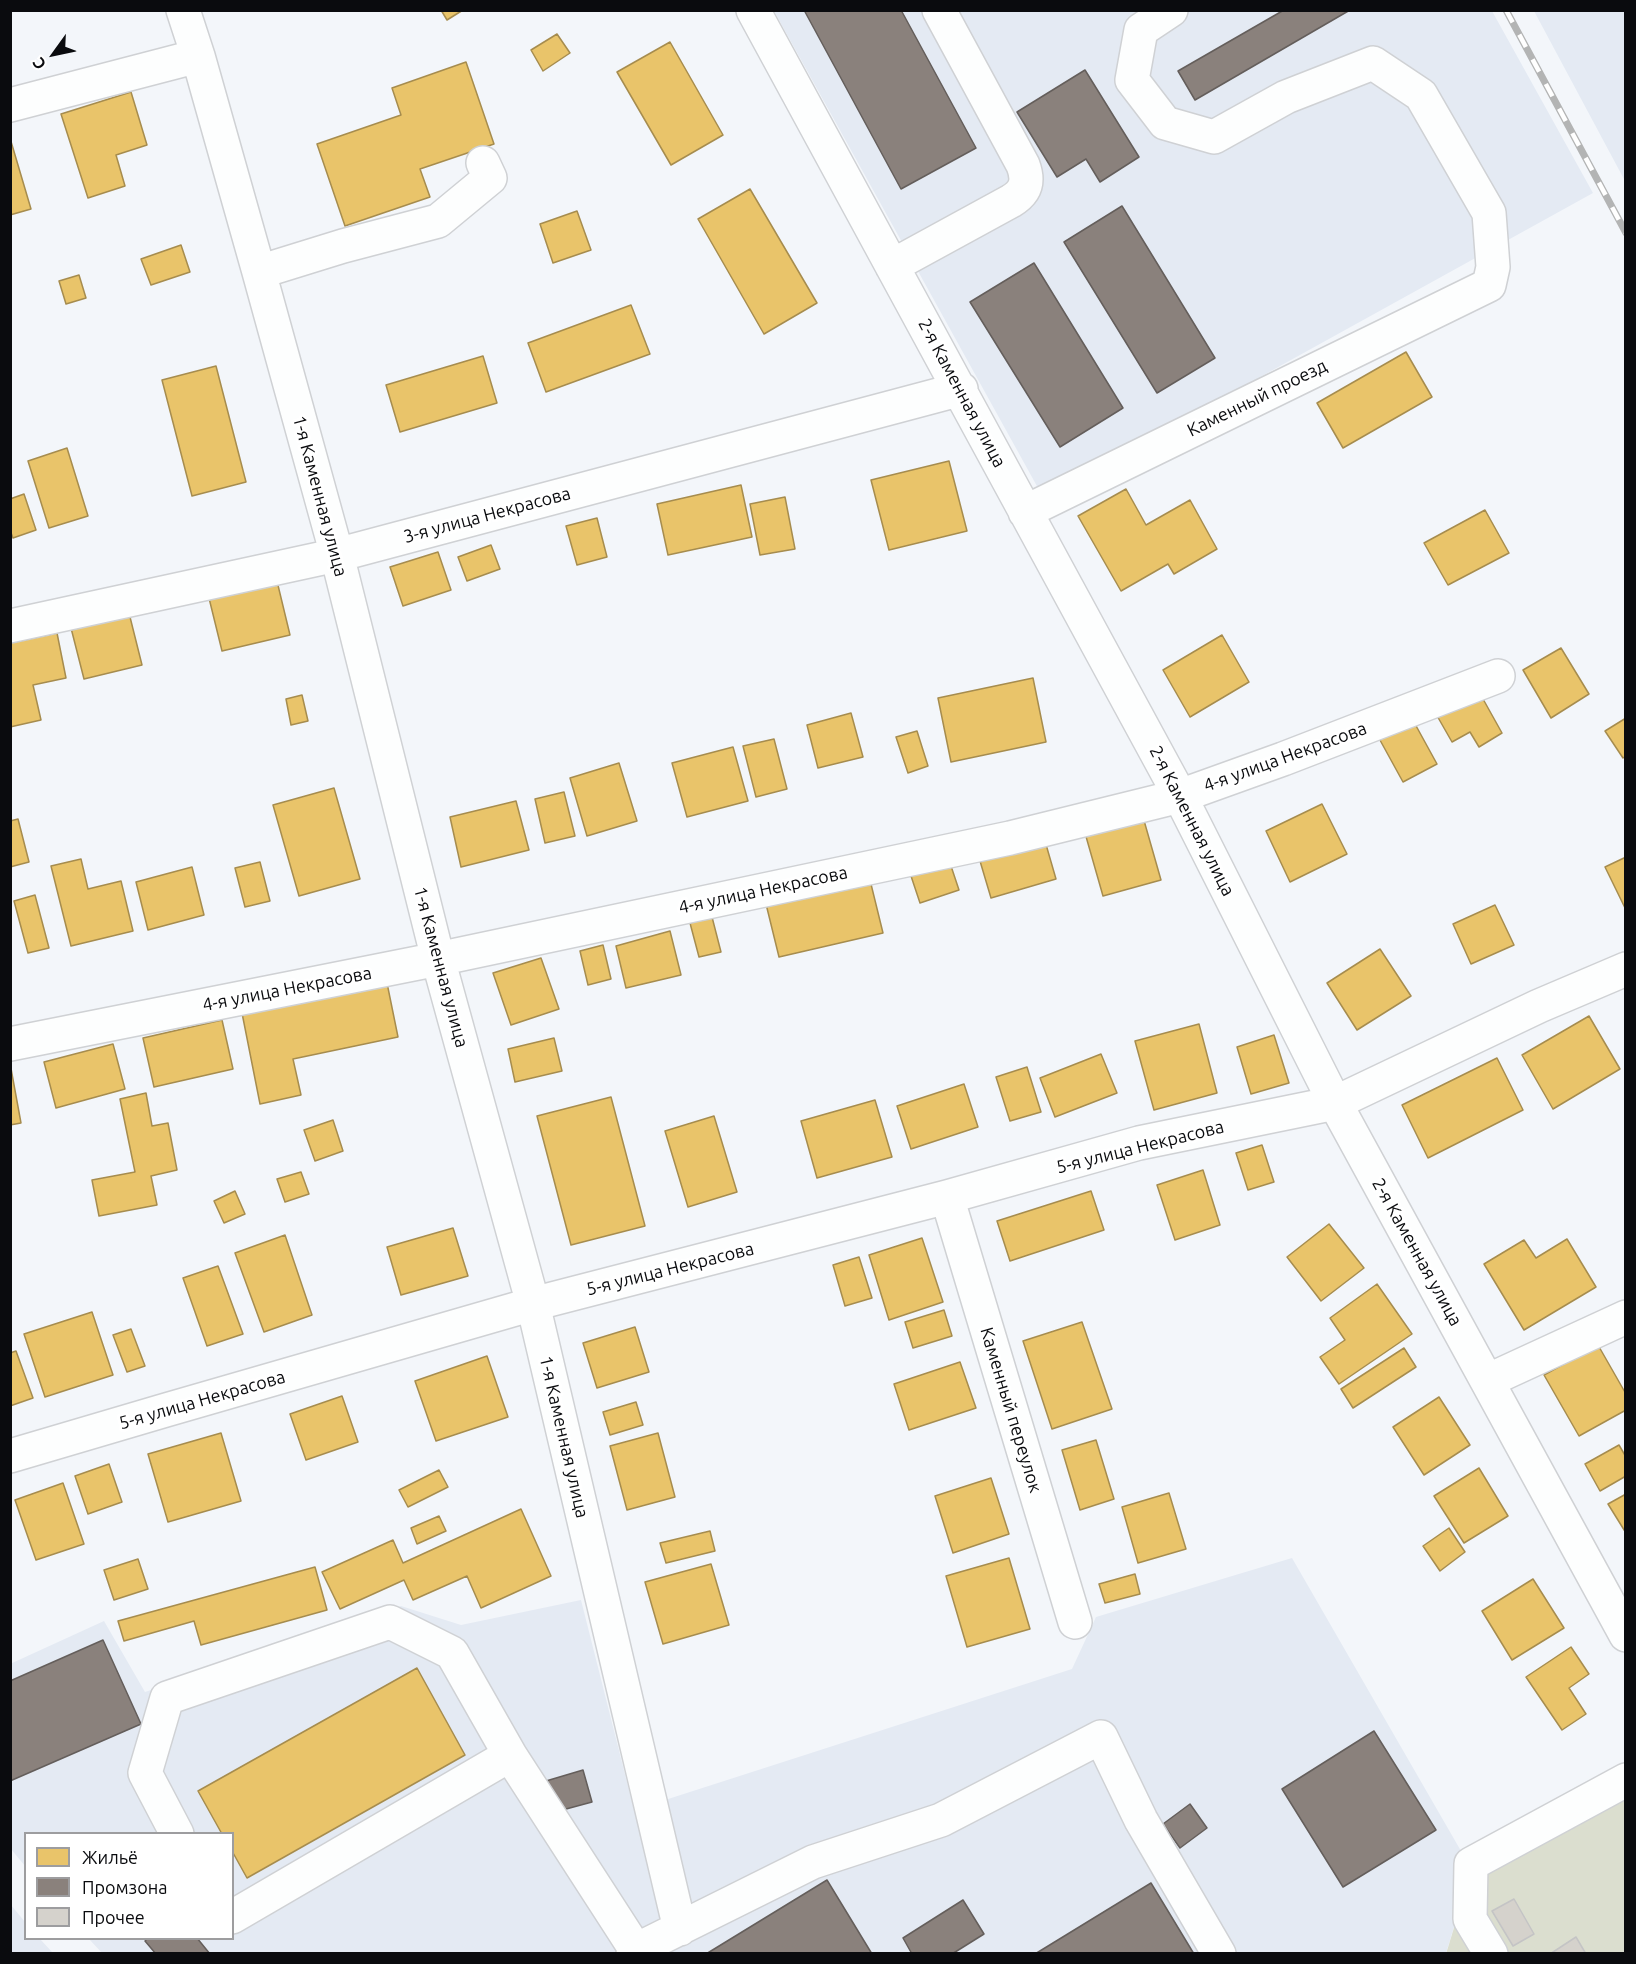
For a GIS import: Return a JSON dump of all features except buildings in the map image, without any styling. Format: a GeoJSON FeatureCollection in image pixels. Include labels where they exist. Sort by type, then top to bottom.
{"type":"FeatureCollection","features":[{"type":"Feature","properties":{"kind":"street","name":"1-я Каменная улица"},"geometry":{"type":"LineString","coordinates":[[183,10],[198,56],[337,555],[438,959],[533,1304],[680,1929]]}},
{"type":"Feature","properties":{"kind":"street","name":"2-я Каменная улица"},"geometry":{"type":"LineString","coordinates":[[753,10],[961,389],[1180,796],[1335,1103],[1624,1629]]}},
{"type":"Feature","properties":{"kind":"street"},"geometry":{"type":"LineString","coordinates":[[892,266],[1019,197],[1026,182],[1023,165],[939,10]]}},
{"type":"Feature","properties":{"kind":"street","name":"Каменный проезд"},"geometry":{"type":"LineString","coordinates":[[1026,512],[1489,285],[1493,267],[1489,213],[1421,95],[1373,63],[1286,97],[1214,136],[1165,123],[1132,80],[1141,30],[1171,10]]}},
{"type":"Feature","properties":{"kind":"street"},"geometry":{"type":"LineString","coordinates":[[10,105],[198,56]]}},
{"type":"Feature","properties":{"kind":"street"},"geometry":{"type":"LineString","coordinates":[[259,272],[438,221],[490,178],[483,163]]}},
{"type":"Feature","properties":{"kind":"street","name":"3-я улица Некрасова"},"geometry":{"type":"LineString","coordinates":[[10,626],[337,555],[961,389]]}},
{"type":"Feature","properties":{"kind":"street","name":"4-я улица Некрасова"},"geometry":{"type":"LineString","coordinates":[[10,1044],[438,959],[1010,838],[1180,796],[1294,755],[1498,676]]}},
{"type":"Feature","properties":{"kind":"street","name":"5-я улица Некрасова"},"geometry":{"type":"LineString","coordinates":[[10,1456],[533,1304],[947,1197],[1139,1143],[1335,1103],[1539,1006],[1626,969]]}},
{"type":"Feature","properties":{"kind":"street","name":"Каменный переулок"},"geometry":{"type":"LineString","coordinates":[[947,1197],[1075,1622]]}},
{"type":"Feature","properties":{"kind":"street"},"geometry":{"type":"LineString","coordinates":[[1487,1382],[1626,1317]]}},
{"type":"Feature","properties":{"kind":"street"},"geometry":{"type":"LineString","coordinates":[[176,1832],[145,1773],[167,1698],[390,1622],[452,1653],[510,1755],[634,1952],[813,1862],[941,1820],[1101,1737],[1141,1820],[1219,1953]]}},
{"type":"Feature","properties":{"kind":"street"},"geometry":{"type":"LineString","coordinates":[[234,1916],[510,1755]]}},
{"type":"Feature","properties":{"kind":"street"},"geometry":{"type":"LineString","coordinates":[[1491,1953],[1470,1919],[1471,1864],[1626,1780]]}},
{"type":"Feature","properties":{"kind":"shaded area"},"geometry":{"type":"Polygon","coordinates":[[[774,11],[1492,11],[1593,193],[1043,497],[774,11]]]}},
{"type":"Feature","properties":{"kind":"shaded area"},"geometry":{"type":"Polygon","coordinates":[[[1534,11],[1625,11],[1625,181],[1534,11]]]}},
{"type":"Feature","properties":{"kind":"shaded area"},"geometry":{"type":"Polygon","coordinates":[[[1292,1558],[1461,1851],[1467,1885],[1446,1953],[102,1953],[90,1940],[234,1940],[234,1832],[24,1832],[24,1865],[11,1849],[10,1664],[104,1621],[145,1692],[401,1606],[461,1625],[581,1600],[634,1810],[1072,1669],[1096,1617],[1292,1558]]]}},
{"type":"Feature","properties":{"kind":"shaded area"},"geometry":{"type":"Polygon","coordinates":[[[1625,1795],[1625,1953],[1446,1954],[1467,1885],[1625,1795]]]}},
{"type":"Feature","properties":{"kind":"shaded area"},"geometry":{"type":"Polygon","coordinates":[[[11,1905],[24,1921],[24,1940],[41,1940],[53,1953],[11,1953],[11,1905]]]}},
{"type":"Feature","properties":{"kind":"railway"},"geometry":{"type":"LineString","coordinates":[[1506,10],[1626,233]]}}]}
